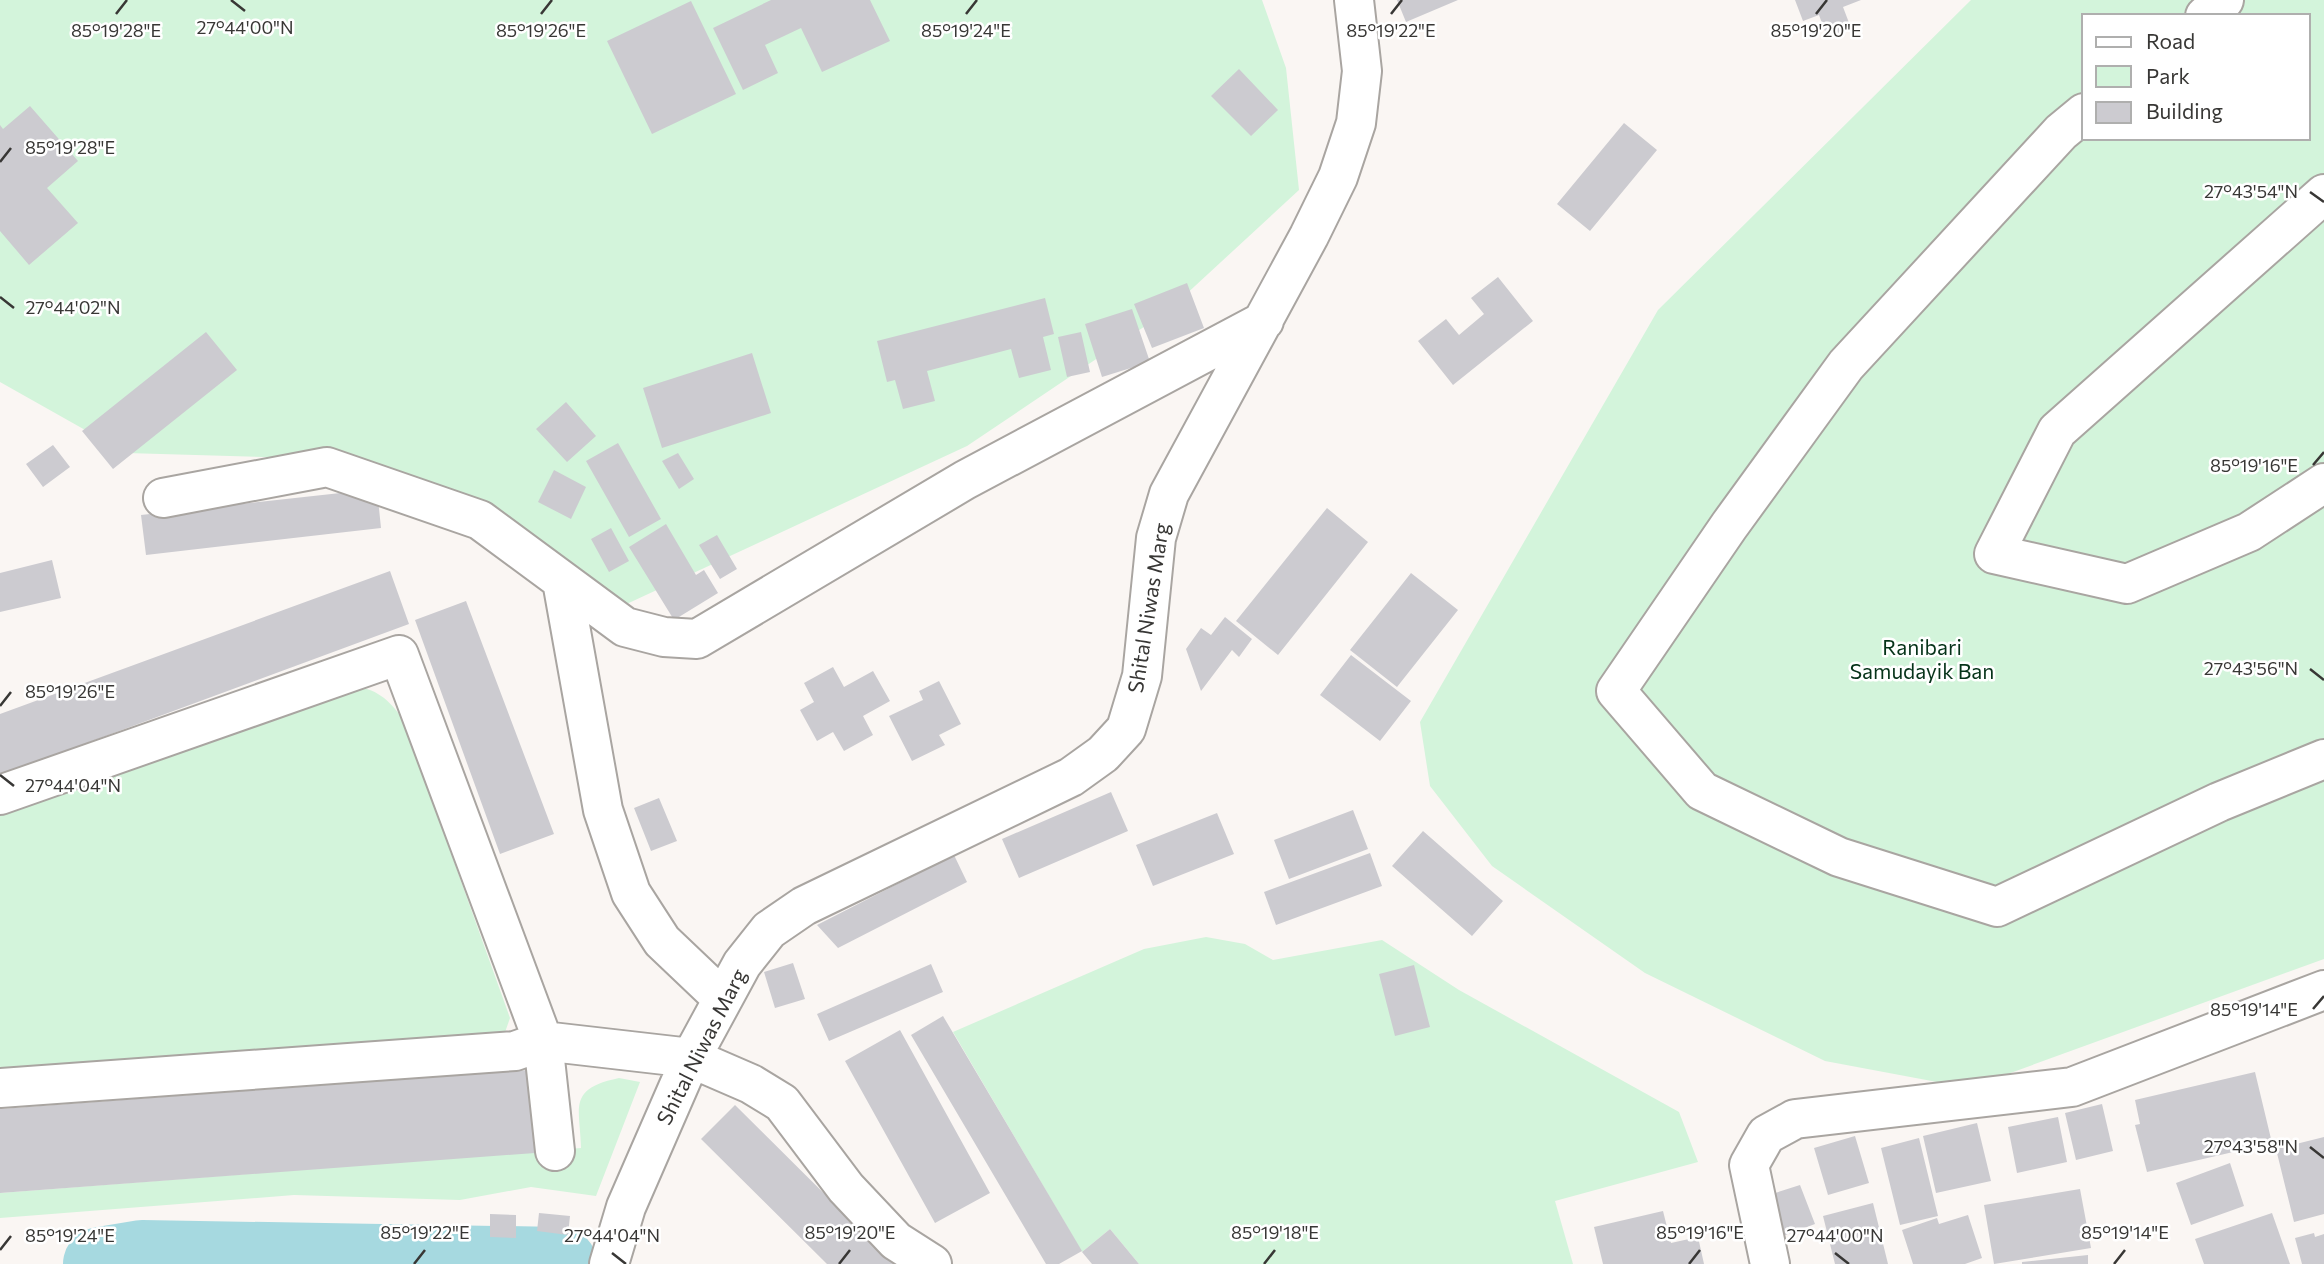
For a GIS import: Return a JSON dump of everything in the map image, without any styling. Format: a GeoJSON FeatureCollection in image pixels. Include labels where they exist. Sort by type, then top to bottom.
{"type":"FeatureCollection","features":[{"type":"Feature","properties":{"kind":"street","name":"Shital Niwas Marg"},"geometry":{"type":"LineString","coordinates":[[609,1264],[626,1207],[691,1058],[742,964],[769,930],[804,906],[1071,777],[1103,754],[1126,729],[1142,676],[1156,538],[1169,494],[1264,321],[1338,177],[1356,123],[1362,71],[1354,0]]}},
{"type":"Feature","properties":{"kind":"street"},"geometry":{"type":"LineString","coordinates":[[2207,14],[2224,0]]}},
{"type":"Feature","properties":{"kind":"street"},"geometry":{"type":"LineString","coordinates":[[2082,115],[2061,132],[1846,365],[1729,526],[1616,691],[1703,791],[1839,857],[1997,907],[2219,802],[2324,759]]}},
{"type":"Feature","properties":{"kind":"street"},"geometry":{"type":"LineString","coordinates":[[2324,194],[2057,431],[1994,554],[2127,584],[2249,532],[2324,483]]}},
{"type":"Feature","properties":{"kind":"street"},"geometry":{"type":"LineString","coordinates":[[163,498],[327,467],[480,520],[625,627],[664,637],[697,639],[965,480],[1264,321]]}},
{"type":"Feature","properties":{"kind":"street"},"geometry":{"type":"LineString","coordinates":[[562,580],[603,810],[631,892],[662,941],[723,999]]}},
{"type":"Feature","properties":{"kind":"street"},"geometry":{"type":"LineString","coordinates":[[0,795],[399,655],[543,1041],[555,1151]]}},
{"type":"Feature","properties":{"kind":"street"},"geometry":{"type":"LineString","coordinates":[[1770,1264],[1749,1165],[1766,1135],[1795,1119],[2072,1087],[2324,990]]}},
{"type":"Feature","properties":{"kind":"street"},"geometry":{"type":"LineString","coordinates":[[0,1088],[515,1051],[543,1041],[691,1058],[751,1084],[782,1102],[846,1188],[896,1241],[933,1264]]}},
{"type":"Feature","properties":{"kind":"green space"},"geometry":{"type":"Polygon","coordinates":[[[0,0],[1262,0],[1286,68],[1299,190],[1169,310],[967,446],[618,608],[336,459],[126,453],[0,382],[0,0]]]}},
{"type":"Feature","properties":{"kind":"green space","name":"Ranibari Samudayik Ban"},"geometry":{"type":"Polygon","coordinates":[[[1971,0],[2324,0],[2324,959],[1969,1088],[1825,1061],[1645,973],[1492,866],[1430,786],[1420,722],[1658,310],[1971,0]]]}},
{"type":"Feature","properties":{"kind":"green space"},"geometry":{"type":"Polygon","coordinates":[[[351,687],[375,692],[403,719],[510,1018],[503,1038],[0,1075],[0,814],[351,687]]]}},
{"type":"Feature","properties":{"kind":"green space"},"geometry":{"type":"Polygon","coordinates":[[[1206,937],[1245,944],[1273,960],[1382,940],[1459,990],[1679,1112],[1698,1162],[1555,1201],[1573,1264],[1139,1264],[1110,1229],[1082,1252],[953,1032],[1144,949],[1206,937]]]}},
{"type":"Feature","properties":{"kind":"green space"},"geometry":{"type":"Polygon","coordinates":[[[619,1078],[640,1082],[596,1196],[531,1187],[460,1200],[294,1195],[0,1218],[0,1193],[581,1148],[579,1111],[584,1094],[602,1082],[619,1078]]]}},
{"type":"Feature","properties":{"kind":"building"},"geometry":{"type":"Polygon","coordinates":[[[771,0],[870,0],[890,41],[822,72],[801,28],[765,45],[778,73],[743,90],[713,28],[771,0]]]}},
{"type":"Feature","properties":{"kind":"building"},"geometry":{"type":"Polygon","coordinates":[[[1397,0],[1458,0],[1406,22],[1397,0]]]}},
{"type":"Feature","properties":{"kind":"building"},"geometry":{"type":"Polygon","coordinates":[[[1795,0],[1861,0],[1843,7],[1851,28],[1827,37],[1819,15],[1803,21],[1795,0]]]}},
{"type":"Feature","properties":{"kind":"building"},"geometry":{"type":"Polygon","coordinates":[[[691,1],[736,94],[652,134],[607,41],[691,1]]]}},
{"type":"Feature","properties":{"kind":"building"},"geometry":{"type":"Polygon","coordinates":[[[1239,69],[1278,110],[1251,136],[1211,96],[1239,69]]]}},
{"type":"Feature","properties":{"kind":"building"},"geometry":{"type":"Polygon","coordinates":[[[30,106],[78,161],[47,188],[78,223],[29,265],[0,231],[0,125],[3,129],[30,106]]]}},
{"type":"Feature","properties":{"kind":"building"},"geometry":{"type":"Polygon","coordinates":[[[1624,123],[1657,150],[1590,231],[1557,204],[1624,123]]]}},
{"type":"Feature","properties":{"kind":"building"},"geometry":{"type":"Polygon","coordinates":[[[1498,277],[1533,321],[1453,385],[1418,341],[1446,319],[1459,335],[1484,314],[1471,298],[1498,277]]]}},
{"type":"Feature","properties":{"kind":"building"},"geometry":{"type":"Polygon","coordinates":[[[1187,283],[1204,328],[1152,348],[1134,304],[1187,283]]]}},
{"type":"Feature","properties":{"kind":"building"},"geometry":{"type":"Polygon","coordinates":[[[1045,298],[1054,334],[1043,337],[1051,370],[1019,378],[1011,349],[927,371],[935,401],[903,409],[895,380],[887,382],[877,341],[1045,298]]]}},
{"type":"Feature","properties":{"kind":"building"},"geometry":{"type":"Polygon","coordinates":[[[1132,309],[1150,362],[1102,377],[1085,324],[1132,309]]]}},
{"type":"Feature","properties":{"kind":"building"},"geometry":{"type":"Polygon","coordinates":[[[206,332],[237,370],[113,469],[82,431],[206,332]]]}},
{"type":"Feature","properties":{"kind":"building"},"geometry":{"type":"Polygon","coordinates":[[[1081,332],[1090,372],[1067,377],[1058,337],[1081,332]]]}},
{"type":"Feature","properties":{"kind":"building"},"geometry":{"type":"Polygon","coordinates":[[[752,353],[771,413],[662,448],[643,388],[752,353]]]}},
{"type":"Feature","properties":{"kind":"building"},"geometry":{"type":"Polygon","coordinates":[[[566,402],[596,436],[567,462],[536,429],[566,402]]]}},
{"type":"Feature","properties":{"kind":"building"},"geometry":{"type":"Polygon","coordinates":[[[618,443],[661,519],[629,537],[586,461],[618,443]]]}},
{"type":"Feature","properties":{"kind":"building"},"geometry":{"type":"Polygon","coordinates":[[[53,445],[70,467],[43,487],[26,464],[53,445]]]}},
{"type":"Feature","properties":{"kind":"building"},"geometry":{"type":"Polygon","coordinates":[[[678,453],[694,479],[679,489],[662,461],[678,453]]]}},
{"type":"Feature","properties":{"kind":"building"},"geometry":{"type":"Polygon","coordinates":[[[554,470],[586,487],[571,519],[538,502],[554,470]]]}},
{"type":"Feature","properties":{"kind":"building"},"geometry":{"type":"Polygon","coordinates":[[[377,489],[381,528],[146,555],[141,515],[377,489]]]}},
{"type":"Feature","properties":{"kind":"building"},"geometry":{"type":"Polygon","coordinates":[[[1327,508],[1368,542],[1278,655],[1236,621],[1327,508]]]}},
{"type":"Feature","properties":{"kind":"building"},"geometry":{"type":"Polygon","coordinates":[[[666,524],[696,575],[704,570],[718,593],[674,620],[629,547],[666,524]]]}},
{"type":"Feature","properties":{"kind":"building"},"geometry":{"type":"Polygon","coordinates":[[[611,528],[629,561],[609,572],[591,539],[611,528]]]}},
{"type":"Feature","properties":{"kind":"building"},"geometry":{"type":"Polygon","coordinates":[[[717,535],[737,569],[720,579],[699,545],[717,535]]]}},
{"type":"Feature","properties":{"kind":"building"},"geometry":{"type":"Polygon","coordinates":[[[52,560],[61,598],[0,612],[0,573],[52,560]]]}},
{"type":"Feature","properties":{"kind":"building"},"geometry":{"type":"Polygon","coordinates":[[[390,571],[409,624],[0,775],[0,714],[390,571]]]}},
{"type":"Feature","properties":{"kind":"building"},"geometry":{"type":"Polygon","coordinates":[[[1411,573],[1458,610],[1397,687],[1350,650],[1411,573]]]}},
{"type":"Feature","properties":{"kind":"building"},"geometry":{"type":"Polygon","coordinates":[[[466,601],[554,834],[500,854],[415,620],[466,601]]]}},
{"type":"Feature","properties":{"kind":"building"},"geometry":{"type":"Polygon","coordinates":[[[1225,617],[1252,639],[1239,657],[1232,650],[1201,691],[1186,649],[1201,628],[1211,635],[1225,617]]]}},
{"type":"Feature","properties":{"kind":"building"},"geometry":{"type":"Polygon","coordinates":[[[1351,655],[1411,701],[1380,741],[1320,695],[1351,655]]]}},
{"type":"Feature","properties":{"kind":"building"},"geometry":{"type":"Polygon","coordinates":[[[833,667],[844,687],[873,671],[890,701],[863,716],[873,735],[844,751],[833,732],[817,741],[800,710],[814,702],[804,683],[833,667]]]}},
{"type":"Feature","properties":{"kind":"building"},"geometry":{"type":"Polygon","coordinates":[[[939,681],[961,724],[939,735],[945,745],[912,761],[889,716],[923,700],[919,691],[939,681]]]}},
{"type":"Feature","properties":{"kind":"building"},"geometry":{"type":"Polygon","coordinates":[[[1111,792],[1128,831],[1019,878],[1002,839],[1111,792]]]}},
{"type":"Feature","properties":{"kind":"building"},"geometry":{"type":"Polygon","coordinates":[[[659,798],[677,841],[651,851],[634,808],[659,798]]]}},
{"type":"Feature","properties":{"kind":"building"},"geometry":{"type":"Polygon","coordinates":[[[1353,810],[1368,849],[1289,879],[1274,840],[1353,810]]]}},
{"type":"Feature","properties":{"kind":"building"},"geometry":{"type":"Polygon","coordinates":[[[1217,813],[1234,854],[1153,886],[1136,845],[1217,813]]]}},
{"type":"Feature","properties":{"kind":"building"},"geometry":{"type":"Polygon","coordinates":[[[1423,831],[1503,901],[1472,936],[1392,866],[1423,831]]]}},
{"type":"Feature","properties":{"kind":"building"},"geometry":{"type":"Polygon","coordinates":[[[1370,853],[1382,886],[1276,925],[1264,892],[1370,853]]]}},
{"type":"Feature","properties":{"kind":"building"},"geometry":{"type":"Polygon","coordinates":[[[954,855],[967,882],[838,948],[817,925],[954,855]]]}},
{"type":"Feature","properties":{"kind":"building"},"geometry":{"type":"Polygon","coordinates":[[[793,963],[805,999],[775,1008],[764,972],[793,963]]]}},
{"type":"Feature","properties":{"kind":"building"},"geometry":{"type":"Polygon","coordinates":[[[931,964],[943,992],[829,1041],[817,1014],[931,964]]]}},
{"type":"Feature","properties":{"kind":"building"},"geometry":{"type":"Polygon","coordinates":[[[1414,965],[1430,1027],[1395,1036],[1379,974],[1414,965]]]}},
{"type":"Feature","properties":{"kind":"building"},"geometry":{"type":"Polygon","coordinates":[[[943,1016],[1082,1251],[1059,1264],[1046,1264],[911,1035],[943,1016]]]}},
{"type":"Feature","properties":{"kind":"building"},"geometry":{"type":"Polygon","coordinates":[[[900,1030],[990,1193],[935,1223],[845,1061],[900,1030]]]}},
{"type":"Feature","properties":{"kind":"building"},"geometry":{"type":"Polygon","coordinates":[[[528,1070],[535,1153],[0,1193],[0,1109],[528,1070]]]}},
{"type":"Feature","properties":{"kind":"building"},"geometry":{"type":"Polygon","coordinates":[[[2255,1072],[2272,1143],[2147,1172],[2135,1125],[2140,1124],[2135,1100],[2255,1072]]]}},
{"type":"Feature","properties":{"kind":"building"},"geometry":{"type":"Polygon","coordinates":[[[2102,1104],[2113,1151],[2076,1160],[2065,1113],[2102,1104]]]}},
{"type":"Feature","properties":{"kind":"building"},"geometry":{"type":"Polygon","coordinates":[[[735,1105],[895,1264],[827,1264],[701,1139],[735,1105]]]}},
{"type":"Feature","properties":{"kind":"building"},"geometry":{"type":"Polygon","coordinates":[[[2058,1117],[2067,1162],[2017,1173],[2008,1127],[2058,1117]]]}},
{"type":"Feature","properties":{"kind":"building"},"geometry":{"type":"Polygon","coordinates":[[[1977,1123],[1991,1181],[1936,1193],[1923,1136],[1977,1123]]]}},
{"type":"Feature","properties":{"kind":"building"},"geometry":{"type":"Polygon","coordinates":[[[1855,1136],[1869,1183],[1828,1195],[1814,1148],[1855,1136]]]}},
{"type":"Feature","properties":{"kind":"building"},"geometry":{"type":"Polygon","coordinates":[[[2324,1137],[2324,1214],[2294,1222],[2276,1149],[2324,1137]]]}},
{"type":"Feature","properties":{"kind":"building"},"geometry":{"type":"Polygon","coordinates":[[[1919,1138],[1938,1216],[1900,1225],[1881,1148],[1919,1138]]]}},
{"type":"Feature","properties":{"kind":"building"},"geometry":{"type":"Polygon","coordinates":[[[2230,1163],[2244,1206],[2191,1225],[2176,1183],[2230,1163]]]}},
{"type":"Feature","properties":{"kind":"building"},"geometry":{"type":"Polygon","coordinates":[[[1800,1185],[1815,1224],[1780,1237],[1766,1196],[1800,1185]]]}},
{"type":"Feature","properties":{"kind":"building"},"geometry":{"type":"Polygon","coordinates":[[[2080,1189],[2091,1248],[1994,1264],[1984,1205],[2080,1189]]]}},
{"type":"Feature","properties":{"kind":"building"},"geometry":{"type":"Polygon","coordinates":[[[1873,1203],[1888,1264],[1835,1264],[1823,1216],[1873,1203]]]}},
{"type":"Feature","properties":{"kind":"building"},"geometry":{"type":"Polygon","coordinates":[[[1663,1211],[1671,1243],[1698,1237],[1704,1264],[1603,1264],[1594,1227],[1663,1211]]]}},
{"type":"Feature","properties":{"kind":"building"},"geometry":{"type":"Polygon","coordinates":[[[539,1213],[570,1216],[568,1235],[537,1231],[539,1213]]]}},
{"type":"Feature","properties":{"kind":"building"},"geometry":{"type":"Polygon","coordinates":[[[2272,1213],[2290,1264],[2204,1264],[2195,1239],[2272,1213]]]}},
{"type":"Feature","properties":{"kind":"building"},"geometry":{"type":"Polygon","coordinates":[[[490,1214],[516,1215],[516,1238],[490,1237],[490,1214]]]}},
{"type":"Feature","properties":{"kind":"building"},"geometry":{"type":"Polygon","coordinates":[[[1968,1215],[1982,1258],[1965,1264],[1913,1264],[1902,1230],[1937,1218],[1939,1224],[1968,1215]]]}},
{"type":"Feature","properties":{"kind":"building"},"geometry":{"type":"Polygon","coordinates":[[[1110,1229],[1139,1264],[1092,1264],[1082,1252],[1110,1229]]]}},
{"type":"Feature","properties":{"kind":"building"},"geometry":{"type":"Polygon","coordinates":[[[2314,1233],[2315,1237],[2324,1234],[2324,1264],[2302,1264],[2295,1238],[2314,1233]]]}},
{"type":"Feature","properties":{"kind":"building"},"geometry":{"type":"Polygon","coordinates":[[[2088,1255],[2088,1264],[2022,1264],[2022,1262],[2088,1255]]]}},
{"type":"Feature","properties":{"kind":"waterway"},"geometry":{"type":"LineString","coordinates":[[100,1264],[142,1257],[560,1264]]}}]}
